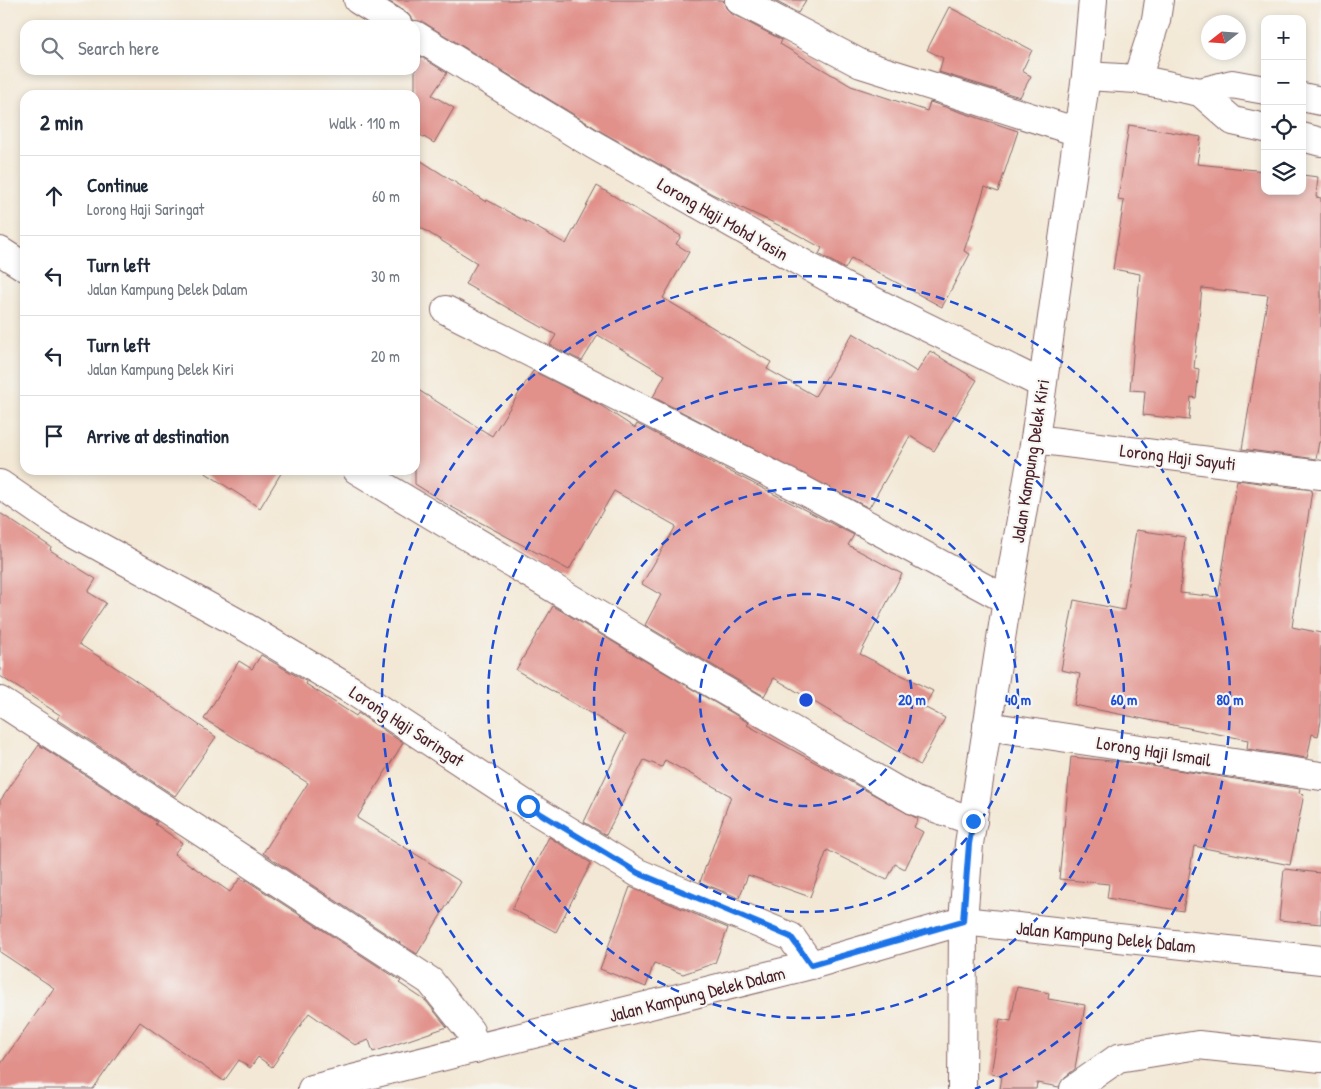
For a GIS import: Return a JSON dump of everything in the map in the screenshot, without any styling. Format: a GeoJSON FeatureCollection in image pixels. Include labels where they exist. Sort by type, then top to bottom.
{"type":"FeatureCollection","features":[{"type":"Feature","properties":{"kind":"street"},"geometry":{"type":"LineString","coordinates":[[358,0],[390,20]]}},
{"type":"Feature","properties":{"kind":"street"},"geometry":{"type":"LineString","coordinates":[[739,0],[861,64],[1078,132]]}},
{"type":"Feature","properties":{"kind":"street","name":"Jalan Kampung Delek Kiri"},"geometry":{"type":"LineString","coordinates":[[962,1089],[963,921],[969,844],[1007,600],[1035,439],[1086,76],[1093,0]]}},
{"type":"Feature","properties":{"kind":"street"},"geometry":{"type":"LineString","coordinates":[[1137,79],[1156,20],[1159,0]]}},
{"type":"Feature","properties":{"kind":"street","name":"Lorong Haji Mohd Yasin"},"geometry":{"type":"LineString","coordinates":[[420,38],[594,145],[843,286],[1042,384]]}},
{"type":"Feature","properties":{"kind":"street"},"geometry":{"type":"LineString","coordinates":[[1086,76],[1137,79],[1200,92],[1232,84],[1261,89]]}},
{"type":"Feature","properties":{"kind":"street"},"geometry":{"type":"LineString","coordinates":[[1200,92],[1233,121],[1261,127]]}},
{"type":"Feature","properties":{"kind":"street"},"geometry":{"type":"LineString","coordinates":[[1306,98],[1321,101]]}},
{"type":"Feature","properties":{"kind":"street"},"geometry":{"type":"LineString","coordinates":[[1306,138],[1321,142]]}},
{"type":"Feature","properties":{"kind":"street"},"geometry":{"type":"LineString","coordinates":[[0,251],[20,264]]}},
{"type":"Feature","properties":{"kind":"street"},"geometry":{"type":"LineString","coordinates":[[446,310],[803,490],[1007,600]]}},
{"type":"Feature","properties":{"kind":"street","name":"Lorong Haji Sayuti"},"geometry":{"type":"LineString","coordinates":[[1035,439],[1321,475]]}},
{"type":"Feature","properties":{"kind":"street"},"geometry":{"type":"LineString","coordinates":[[365,475],[718,687],[915,801],[973,821]]}},
{"type":"Feature","properties":{"kind":"street","name":"Lorong Haji Saringat"},"geometry":{"type":"LineString","coordinates":[[0,484],[55,522],[246,628],[354,691],[528,806],[638,873],[791,937],[811,965]]}},
{"type":"Feature","properties":{"kind":"street"},"geometry":{"type":"LineString","coordinates":[[0,701],[430,981],[470,1031],[475,1049]]}},
{"type":"Feature","properties":{"kind":"street","name":"Lorong Haji Ismail"},"geometry":{"type":"LineString","coordinates":[[987,726],[1321,776]]}},
{"type":"Feature","properties":{"kind":"street","name":"Jalan Kampung Delek Dalam"},"geometry":{"type":"LineString","coordinates":[[312,1089],[811,965],[963,921],[1321,960]]}},
{"type":"Feature","properties":{"kind":"street"},"geometry":{"type":"LineString","coordinates":[[1074,1089],[1118,1058],[1198,1045],[1321,1058]]}},
{"type":"Feature","properties":{"kind":"building"},"geometry":{"type":"Polygon","coordinates":[[[387,0],[723,0],[726,8],[732,14],[782,40],[780,44],[851,86],[927,111],[930,102],[1018,131],[998,192],[985,187],[964,251],[970,254],[942,307],[851,258],[845,269],[819,254],[822,248],[791,231],[712,194],[602,132],[420,20],[413,20],[406,12],[387,0]]]}},
{"type":"Feature","properties":{"kind":"building"},"geometry":{"type":"Polygon","coordinates":[[[773,0],[806,0],[798,13],[773,0]]]}},
{"type":"Feature","properties":{"kind":"building"},"geometry":{"type":"Polygon","coordinates":[[[949,7],[1032,50],[1022,71],[1031,76],[1020,97],[939,72],[943,58],[927,50],[949,7]]]}},
{"type":"Feature","properties":{"kind":"building"},"geometry":{"type":"Polygon","coordinates":[[[420,56],[447,73],[432,95],[454,108],[434,143],[420,135],[420,90],[415,90],[415,75],[420,75],[420,56]]]}},
{"type":"Feature","properties":{"kind":"building"},"geometry":{"type":"Polygon","coordinates":[[[1129,125],[1201,137],[1197,164],[1261,171],[1261,195],[1306,195],[1306,176],[1318,177],[1316,197],[1321,198],[1321,442],[1319,442],[1316,459],[1242,449],[1268,295],[1202,288],[1194,368],[1199,369],[1196,398],[1191,397],[1189,420],[1143,415],[1145,391],[1130,390],[1140,274],[1113,269],[1124,201],[1118,200],[1129,125]]]}},
{"type":"Feature","properties":{"kind":"building"},"geometry":{"type":"Polygon","coordinates":[[[420,160],[486,202],[487,200],[566,244],[597,186],[681,236],[676,244],[689,252],[663,298],[771,362],[767,369],[815,396],[853,333],[917,372],[930,351],[977,380],[934,451],[910,436],[869,508],[653,397],[665,375],[598,335],[582,361],[550,345],[556,335],[465,284],[477,263],[420,227],[420,160]]]}},
{"type":"Feature","properties":{"kind":"building"},"geometry":{"type":"Polygon","coordinates":[[[533,371],[600,405],[635,428],[637,424],[854,535],[848,545],[902,574],[860,654],[933,691],[924,707],[945,718],[920,765],[774,678],[764,696],[645,625],[661,595],[642,584],[676,526],[614,491],[569,570],[448,505],[415,484],[415,475],[420,475],[420,391],[492,436],[533,371]]]}},
{"type":"Feature","properties":{"kind":"building"},"geometry":{"type":"Polygon","coordinates":[[[209,475],[280,475],[260,508],[209,475]]]}},
{"type":"Feature","properties":{"kind":"building"},"geometry":{"type":"Polygon","coordinates":[[[1237,480],[1312,490],[1292,627],[1321,633],[1321,721],[1318,736],[1312,734],[1307,758],[1247,749],[1248,740],[1074,705],[1080,674],[1061,670],[1074,600],[1124,610],[1136,530],[1185,537],[1180,593],[1218,597],[1237,480]]]}},
{"type":"Feature","properties":{"kind":"building"},"geometry":{"type":"Polygon","coordinates":[[[0,513],[51,547],[50,550],[96,579],[88,592],[106,603],[79,644],[132,678],[216,737],[175,796],[57,719],[60,715],[0,676],[0,513]]]}},
{"type":"Feature","properties":{"kind":"building"},"geometry":{"type":"Polygon","coordinates":[[[553,606],[749,723],[747,725],[918,819],[914,827],[923,832],[905,869],[895,864],[887,880],[827,850],[810,897],[748,875],[739,898],[700,882],[731,796],[665,760],[662,767],[644,760],[606,835],[584,822],[626,734],[516,670],[553,606]]]}},
{"type":"Feature","properties":{"kind":"building"},"geometry":{"type":"Polygon","coordinates":[[[261,655],[307,682],[306,684],[356,716],[358,713],[403,743],[357,818],[461,882],[417,954],[263,853],[308,783],[204,719],[239,661],[252,669],[261,655]]]}},
{"type":"Feature","properties":{"kind":"building"},"geometry":{"type":"Polygon","coordinates":[[[39,745],[157,822],[155,824],[182,843],[174,854],[230,892],[240,878],[244,881],[246,880],[401,981],[399,983],[426,1001],[447,1027],[373,1052],[369,1040],[355,1045],[309,1013],[272,1067],[258,1057],[250,1068],[239,1060],[224,1081],[140,1022],[93,1089],[0,1089],[0,1065],[54,988],[0,952],[0,801],[39,745]]]}},
{"type":"Feature","properties":{"kind":"building"},"geometry":{"type":"Polygon","coordinates":[[[1071,757],[1132,763],[1300,789],[1299,793],[1304,794],[1290,865],[1194,846],[1183,911],[1107,898],[1109,884],[1059,879],[1071,757]]]}},
{"type":"Feature","properties":{"kind":"building"},"geometry":{"type":"Polygon","coordinates":[[[549,837],[591,863],[556,932],[512,909],[549,837]]]}},
{"type":"Feature","properties":{"kind":"building"},"geometry":{"type":"Polygon","coordinates":[[[1284,869],[1321,873],[1321,924],[1279,920],[1284,869]]]}},
{"type":"Feature","properties":{"kind":"building"},"geometry":{"type":"Polygon","coordinates":[[[630,887],[728,928],[715,963],[683,974],[654,963],[646,987],[600,969],[630,887]]]}},
{"type":"Feature","properties":{"kind":"building"},"geometry":{"type":"Polygon","coordinates":[[[1017,987],[1049,993],[1048,999],[1085,1005],[1075,1069],[1065,1077],[1059,1087],[1037,1083],[1036,1089],[1000,1089],[1002,1076],[991,1074],[1000,1019],[1011,1021],[1017,987]]]}},
{"type":"Feature","properties":{"kind":"route"},"geometry":{"type":"LineString","coordinates":[[528,806],[638,873],[791,937],[811,965],[963,921],[969,844],[973,821]]}}]}
